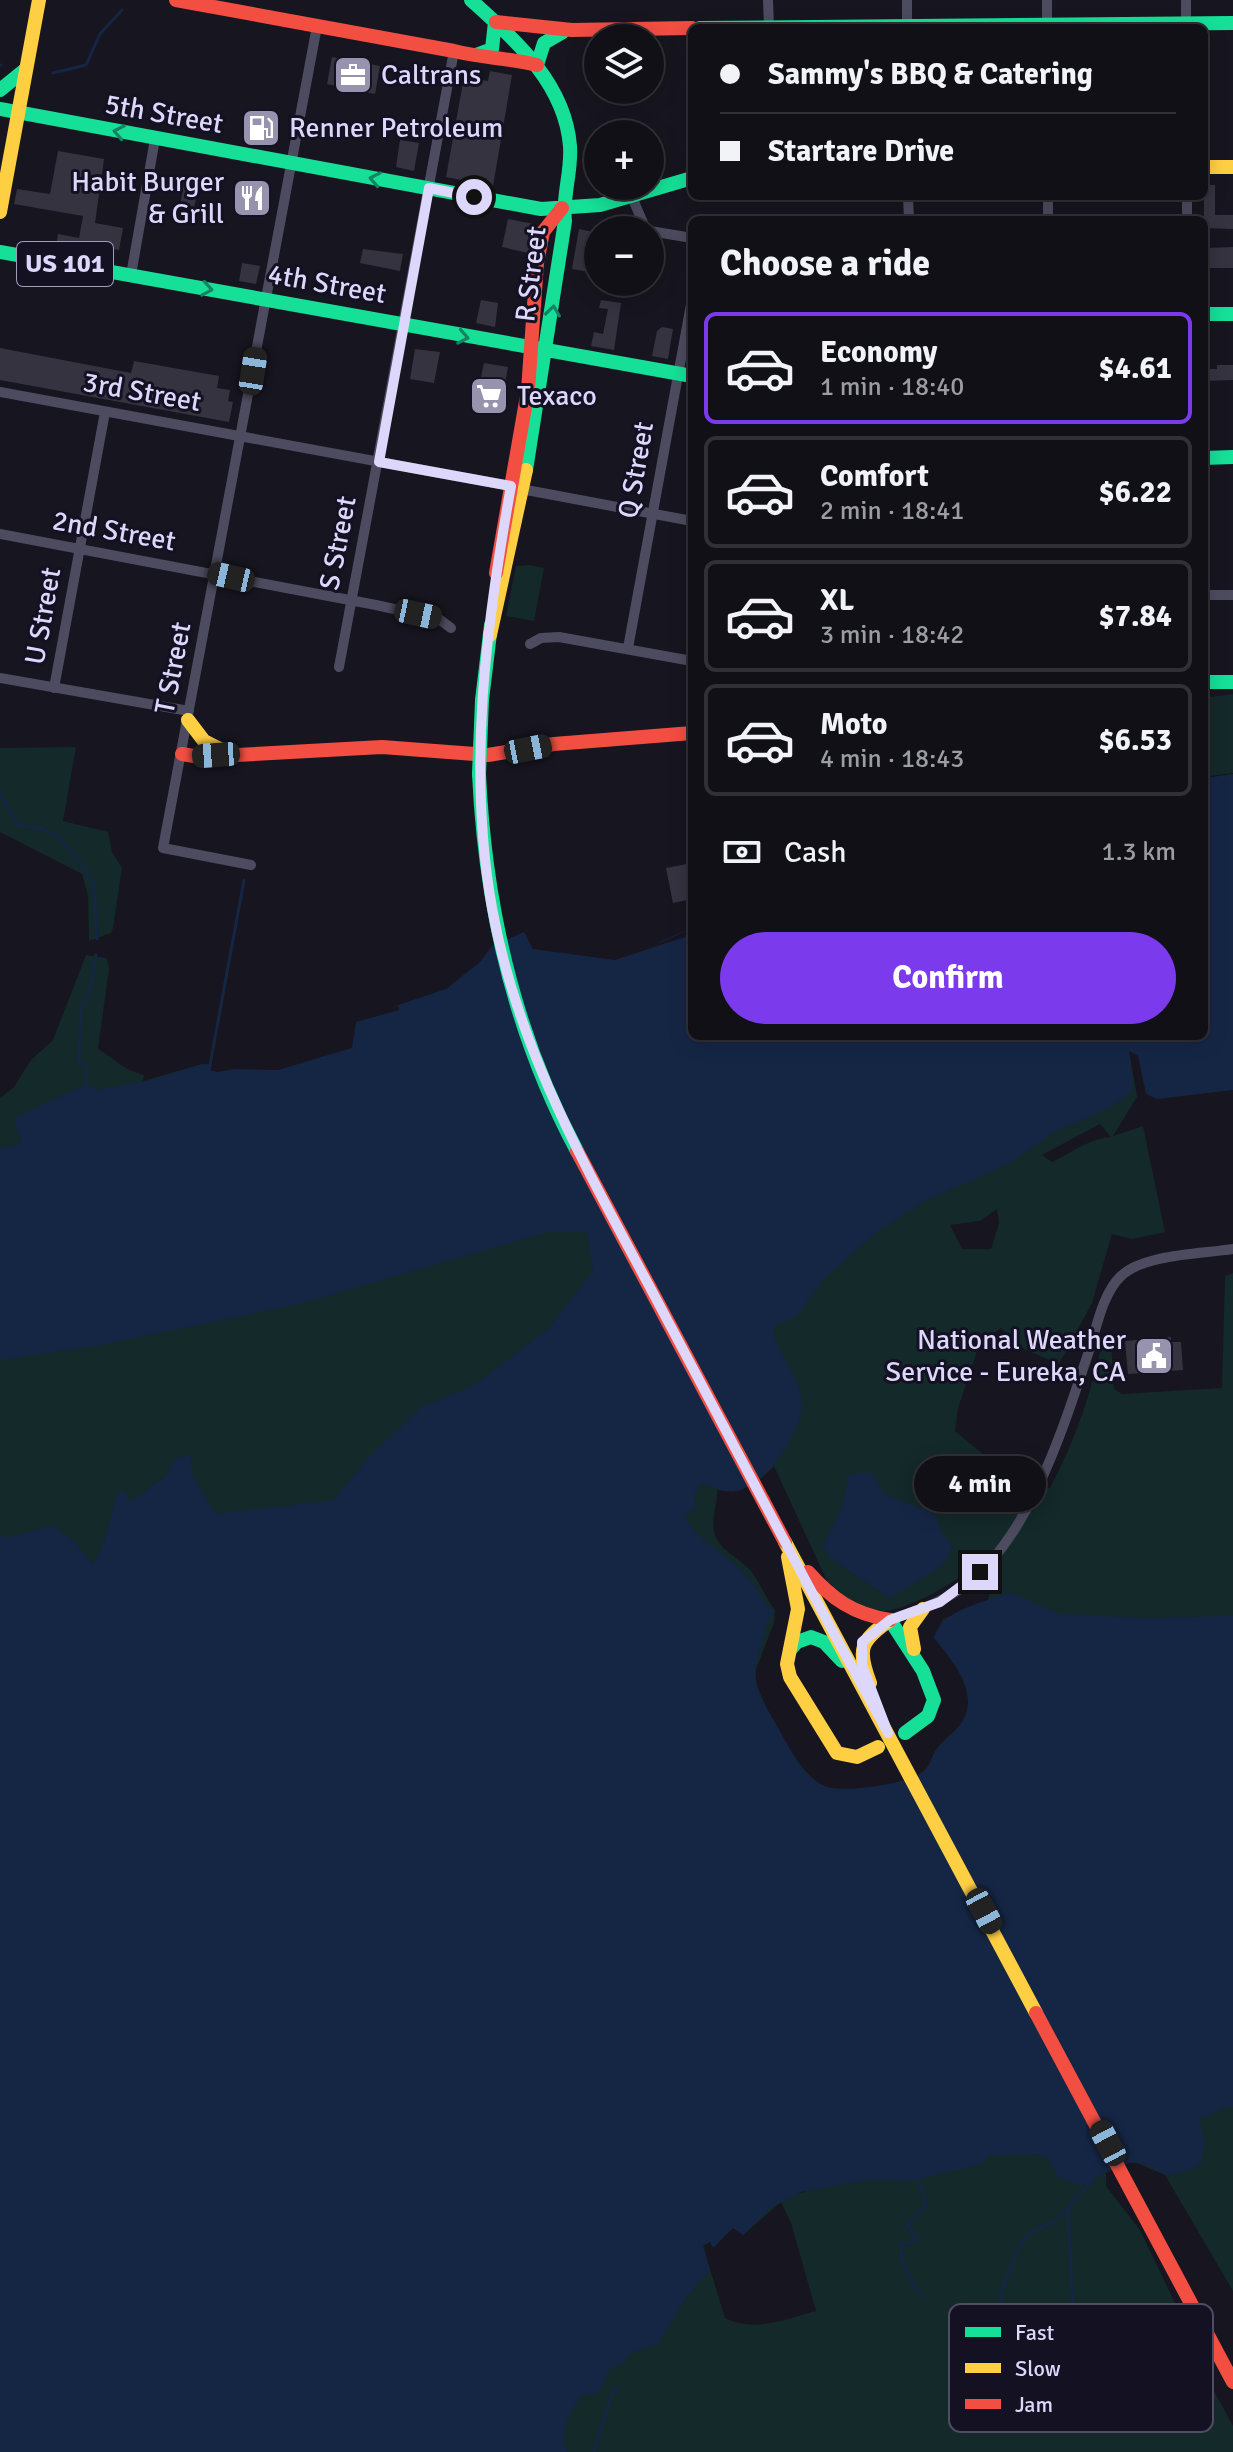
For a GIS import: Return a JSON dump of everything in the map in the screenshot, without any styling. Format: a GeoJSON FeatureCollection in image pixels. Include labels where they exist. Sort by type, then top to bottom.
{"type":"FeatureCollection","features":[{"type":"Feature","properties":{"kind":"main road"},"geometry":{"type":"LineString","coordinates":[[0,212],[39,0]]}},
{"type":"Feature","properties":{"kind":"main road"},"geometry":{"type":"LineString","coordinates":[[176,0],[476,55],[488,60],[507,58],[537,65]]}},
{"type":"Feature","properties":{"kind":"main road"},"geometry":{"type":"LineString","coordinates":[[471,0],[537,65],[557,97],[568,130],[569,164],[562,208]]}},
{"type":"Feature","properties":{"kind":"main road"},"geometry":{"type":"LineString","coordinates":[[495,22],[572,30],[688,28]]}},
{"type":"Feature","properties":{"kind":"main road"},"geometry":{"type":"LineString","coordinates":[[476,55],[492,49],[495,22]]}},
{"type":"Feature","properties":{"kind":"main road"},"geometry":{"type":"LineString","coordinates":[[1208,25],[1233,23]]}},
{"type":"Feature","properties":{"kind":"main road"},"geometry":{"type":"LineString","coordinates":[[537,65],[541,47],[551,35],[572,30]]}},
{"type":"Feature","properties":{"kind":"main road"},"geometry":{"type":"LineString","coordinates":[[0,90],[26,69]]}},
{"type":"Feature","properties":{"kind":"main road","name":"5th Street"},"geometry":{"type":"LineString","coordinates":[[0,109],[541,209],[600,205],[620,200]]}},
{"type":"Feature","properties":{"kind":"main road"},"geometry":{"type":"LineString","coordinates":[[1208,167],[1233,167]]}},
{"type":"Feature","properties":{"kind":"main road","name":"5th Street"},"geometry":{"type":"LineString","coordinates":[[664,187],[688,179]]}},
{"type":"Feature","properties":{"kind":"main road","name":"R Street"},"geometry":{"type":"LineString","coordinates":[[541,351],[535,289],[543,232],[562,208]]}},
{"type":"Feature","properties":{"kind":"main road","name":"R Street"},"geometry":{"type":"LineString","coordinates":[[562,208],[565,221],[490,635],[482,700],[480,806],[490,895],[501,949],[530,1046],[563,1125],[785,1540]]}},
{"type":"Feature","properties":{"kind":"main road","name":"4th Street"},"geometry":{"type":"LineString","coordinates":[[0,252],[685,376]]}},
{"type":"Feature","properties":{"kind":"main road"},"geometry":{"type":"LineString","coordinates":[[1208,314],[1233,314]]}},
{"type":"Feature","properties":{"kind":"main road"},"geometry":{"type":"LineString","coordinates":[[1208,458],[1233,457]]}},
{"type":"Feature","properties":{"kind":"main road"},"geometry":{"type":"LineString","coordinates":[[1208,682],[1233,682]]}},
{"type":"Feature","properties":{"kind":"main road"},"geometry":{"type":"LineString","coordinates":[[189,716],[204,741],[232,754]]}},
{"type":"Feature","properties":{"kind":"main road"},"geometry":{"type":"LineString","coordinates":[[182,754],[200,757],[394,747],[488,755],[554,744],[688,733]]}},
{"type":"Feature","properties":{"kind":"main road"},"geometry":{"type":"LineString","coordinates":[[785,1540],[832,1599],[858,1615],[890,1620],[918,1665],[933,1693],[933,1703],[928,1716],[905,1733]]}},
{"type":"Feature","properties":{"kind":"main road"},"geometry":{"type":"LineString","coordinates":[[785,1540],[797,1599],[787,1664],[790,1677],[833,1749],[845,1756],[857,1757],[878,1747]]}},
{"type":"Feature","properties":{"kind":"main road"},"geometry":{"type":"LineString","coordinates":[[785,1540],[1192,2304]]}},
{"type":"Feature","properties":{"kind":"main road"},"geometry":{"type":"LineString","coordinates":[[918,1665],[910,1627],[923,1609]]}},
{"type":"Feature","properties":{"kind":"main road"},"geometry":{"type":"LineString","coordinates":[[888,1733],[862,1665],[860,1647],[865,1637],[890,1620]]}},
{"type":"Feature","properties":{"kind":"main road"},"geometry":{"type":"LineString","coordinates":[[790,1650],[803,1637],[817,1638],[833,1650],[861,1683]]}},
{"type":"Feature","properties":{"kind":"main road"},"geometry":{"type":"LineString","coordinates":[[1213,2344],[1233,2382]]}},
{"type":"Feature","properties":{"kind":"street"},"geometry":{"type":"LineString","coordinates":[[768,0],[769,24]]}},
{"type":"Feature","properties":{"kind":"street"},"geometry":{"type":"LineString","coordinates":[[907,0],[907,24]]}},
{"type":"Feature","properties":{"kind":"street"},"geometry":{"type":"LineString","coordinates":[[1047,0],[1047,24]]}},
{"type":"Feature","properties":{"kind":"street"},"geometry":{"type":"LineString","coordinates":[[1186,0],[1186,24]]}},
{"type":"Feature","properties":{"kind":"street","name":"T Street"},"geometry":{"type":"LineString","coordinates":[[251,865],[163,848],[317,26]]}},
{"type":"Feature","properties":{"kind":"street","name":"S Street"},"geometry":{"type":"LineString","coordinates":[[339,667],[454,51]]}},
{"type":"Feature","properties":{"kind":"street"},"geometry":{"type":"LineString","coordinates":[[131,275],[155,139]]}},
{"type":"Feature","properties":{"kind":"street"},"geometry":{"type":"LineString","coordinates":[[664,233],[688,237]]}},
{"type":"Feature","properties":{"kind":"street","name":"Q Street"},"geometry":{"type":"LineString","coordinates":[[628,648],[652,514],[685,376],[688,343]]}},
{"type":"Feature","properties":{"kind":"street","name":"3rd Street"},"geometry":{"type":"LineString","coordinates":[[0,392],[688,520]]}},
{"type":"Feature","properties":{"kind":"street","name":"U Street"},"geometry":{"type":"LineString","coordinates":[[54,688],[105,412]]}},
{"type":"Feature","properties":{"kind":"street","name":"2nd Street"},"geometry":{"type":"LineString","coordinates":[[0,534],[352,600],[439,619],[451,628]]}},
{"type":"Feature","properties":{"kind":"street"},"geometry":{"type":"LineString","coordinates":[[1208,595],[1233,595]]}},
{"type":"Feature","properties":{"kind":"street"},"geometry":{"type":"LineString","coordinates":[[530,644],[551,637],[688,660]]}},
{"type":"Feature","properties":{"kind":"street"},"geometry":{"type":"LineString","coordinates":[[0,678],[189,716]]}},
{"type":"Feature","properties":{"kind":"street"},"geometry":{"type":"LineString","coordinates":[[890,1620],[940,1602],[970,1582],[1011,1533],[1053,1449],[1106,1304],[1121,1276],[1146,1263],[1233,1249]]}},
{"type":"Feature","properties":{"kind":"green space"},"geometry":{"type":"Polygon","coordinates":[[[516,566],[544,568],[534,621],[506,616],[516,566]]]}},
{"type":"Feature","properties":{"kind":"green space"},"geometry":{"type":"Polygon","coordinates":[[[1233,694],[1233,773],[1208,776],[1208,697],[1233,694]]]}},
{"type":"Feature","properties":{"kind":"green space"},"geometry":{"type":"Polygon","coordinates":[[[76,747],[63,821],[108,832],[112,852],[122,868],[111,933],[89,941],[88,896],[82,874],[0,832],[0,748],[76,747]]]}},
{"type":"Feature","properties":{"kind":"green space"},"geometry":{"type":"Polygon","coordinates":[[[501,949],[512,990],[339,1061],[137,1107],[30,1143],[23,1153],[0,1160],[0,1098],[14,1087],[31,1060],[53,1040],[86,955],[107,958],[109,969],[98,1049],[124,1067],[144,1075],[143,1081],[202,1064],[212,1065],[210,1070],[217,1072],[235,1069],[278,1070],[352,1048],[356,1022],[399,1010],[398,1006],[416,999],[418,1001],[453,989],[501,949]]]}},
{"type":"Feature","properties":{"kind":"green space"},"geometry":{"type":"Polygon","coordinates":[[[1131,1055],[1137,1097],[1113,1136],[1143,1126],[1165,1232],[1132,1239],[1112,1234],[1092,1303],[1059,1364],[1024,1349],[1001,1328],[979,1345],[958,1408],[955,1431],[1018,1483],[1050,1488],[1082,1415],[1103,1339],[1111,1342],[1114,1389],[1122,1394],[1222,1388],[1225,1276],[1233,1273],[1233,1750],[0,2186],[0,1351],[576,1211],[740,1311],[1131,1055]],[[1100,1124],[1042,1155],[1052,1162],[1088,1143],[1111,1137],[1100,1124]],[[997,1209],[980,1221],[950,1225],[962,1249],[991,1249],[999,1223],[997,1209]],[[774,1466],[741,1489],[717,1490],[713,1524],[721,1544],[751,1571],[775,1610],[774,1623],[753,1677],[765,1705],[791,1752],[811,1777],[822,1785],[858,1788],[889,1784],[923,1772],[935,1751],[965,1718],[968,1702],[961,1676],[934,1638],[943,1619],[988,1601],[992,1584],[970,1571],[922,1599],[894,1609],[870,1610],[858,1605],[827,1581],[774,1466]]]}},
{"type":"Feature","properties":{"kind":"green space"},"geometry":{"type":"Polygon","coordinates":[[[1233,2073],[1233,2291],[1165,2175],[1137,2163],[1128,2163],[1106,2173],[1106,2186],[1140,2230],[1175,2304],[949,2304],[949,2432],[1213,2432],[1213,2389],[1233,2426],[1233,2452],[249,2452],[706,2219],[1233,2073]],[[781,2202],[743,2235],[732,2227],[711,2245],[710,2242],[703,2246],[725,2318],[759,2324],[816,2311],[791,2223],[781,2202]]]}},
{"type":"Feature","properties":{"kind":"water"},"geometry":{"type":"Polygon","coordinates":[[[1233,774],[1233,1094],[1152,1101],[1142,1088],[1138,1058],[1131,1055],[1132,1092],[1107,1109],[1052,1133],[1010,1163],[925,1201],[879,1230],[823,1280],[797,1316],[773,1327],[801,1395],[798,1422],[783,1452],[760,1478],[736,1491],[701,1484],[694,1495],[697,1506],[685,1517],[703,1539],[746,1575],[773,1611],[758,1656],[756,1683],[767,1709],[801,1766],[815,1781],[833,1788],[875,1786],[916,1776],[924,1771],[937,1749],[959,1726],[966,1715],[968,1701],[965,1684],[934,1638],[945,1620],[965,1608],[1009,1592],[1059,1614],[1144,1618],[1233,1616],[1233,2107],[1225,2107],[1199,2121],[1205,2142],[1201,2163],[1186,2171],[1166,2174],[1146,2165],[1129,2163],[1111,2169],[1082,2186],[1058,2177],[1049,2159],[1038,2154],[989,2156],[980,2165],[907,2181],[868,2180],[801,2192],[772,2207],[743,2235],[733,2228],[713,2248],[710,2242],[703,2245],[710,2270],[685,2299],[658,2344],[632,2352],[621,2364],[609,2369],[599,2393],[581,2395],[565,2430],[568,2452],[0,2452],[0,1533],[6,1538],[53,1526],[74,1541],[93,1564],[103,1545],[117,1493],[124,1490],[130,1503],[167,1475],[175,1458],[191,1455],[192,1474],[215,1514],[334,1500],[371,1455],[421,1407],[475,1385],[549,1328],[593,1271],[587,1232],[548,1232],[299,1304],[96,1346],[0,1360],[0,1148],[22,1143],[13,1118],[86,1085],[98,1090],[147,1081],[202,1064],[278,1068],[352,1043],[354,1020],[446,989],[480,962],[492,946],[524,932],[531,942],[576,952],[610,955],[638,950],[688,930],[688,1040],[1208,1040],[1208,777],[1233,774]]]}},
{"type":"Feature","properties":{"kind":"water"},"geometry":{"type":"Polygon","coordinates":[[[871,1473],[884,1494],[935,1514],[941,1532],[953,1547],[942,1566],[890,1598],[830,1558],[823,1546],[843,1506],[848,1476],[871,1473]]]}},
{"type":"Feature","properties":{"kind":"pier"},"geometry":{"type":"Polygon","coordinates":[[[688,930],[688,936],[615,960],[533,949],[526,936],[527,933],[535,941],[552,947],[610,954],[662,942],[688,930]]]}},
{"type":"Feature","properties":{"kind":"pier"},"geometry":{"type":"Polygon","coordinates":[[[398,1006],[399,1010],[356,1022],[352,1048],[278,1070],[210,1070],[213,1062],[277,1064],[347,1044],[352,1017],[398,1006]]]}},
{"type":"Feature","properties":{"kind":"pier"},"geometry":{"type":"Polygon","coordinates":[[[1129,1051],[1138,1056],[1146,1094],[1157,1099],[1233,1090],[1233,1098],[1151,1105],[1138,1089],[1134,1062],[1136,1090],[1129,1051]]]}},
{"type":"Feature","properties":{"kind":"building","name":"Caltrans"},"geometry":{"type":"Polygon","coordinates":[[[332,57],[380,66],[375,94],[327,84],[332,57]]]}},
{"type":"Feature","properties":{"kind":"building"},"geometry":{"type":"Polygon","coordinates":[[[490,71],[512,75],[493,186],[446,177],[464,77],[488,81],[490,71]]]}},
{"type":"Feature","properties":{"kind":"building"},"geometry":{"type":"Polygon","coordinates":[[[400,140],[419,143],[414,171],[396,167],[400,140]]]}},
{"type":"Feature","properties":{"kind":"building"},"geometry":{"type":"Polygon","coordinates":[[[58,151],[104,159],[95,223],[123,228],[119,250],[91,245],[90,253],[56,247],[58,234],[79,238],[83,216],[14,204],[17,189],[50,194],[58,151]]]}},
{"type":"Feature","properties":{"kind":"building"},"geometry":{"type":"Polygon","coordinates":[[[180,179],[199,183],[193,214],[179,211],[183,189],[179,189],[180,179]]]}},
{"type":"Feature","properties":{"kind":"building"},"geometry":{"type":"Polygon","coordinates":[[[1208,185],[1215,185],[1215,215],[1233,215],[1233,229],[1208,228],[1208,216],[1204,216],[1208,185]]]}},
{"type":"Feature","properties":{"kind":"building"},"geometry":{"type":"Polygon","coordinates":[[[508,219],[534,224],[528,253],[502,247],[508,219]]]}},
{"type":"Feature","properties":{"kind":"building"},"geometry":{"type":"Polygon","coordinates":[[[579,229],[584,230],[584,271],[572,269],[579,229]]]}},
{"type":"Feature","properties":{"kind":"building"},"geometry":{"type":"Polygon","coordinates":[[[1233,247],[1233,268],[1208,268],[1208,248],[1233,247]]]}},
{"type":"Feature","properties":{"kind":"building"},"geometry":{"type":"Polygon","coordinates":[[[363,249],[403,254],[400,271],[360,263],[363,249]]]}},
{"type":"Feature","properties":{"kind":"building"},"geometry":{"type":"Polygon","coordinates":[[[242,263],[260,266],[256,284],[239,281],[242,263]]]}},
{"type":"Feature","properties":{"kind":"building"},"geometry":{"type":"Polygon","coordinates":[[[481,300],[498,303],[495,327],[476,323],[481,300]]]}},
{"type":"Feature","properties":{"kind":"building"},"geometry":{"type":"Polygon","coordinates":[[[601,300],[621,303],[614,350],[591,346],[594,332],[603,334],[608,309],[599,308],[601,300]]]}},
{"type":"Feature","properties":{"kind":"building"},"geometry":{"type":"Polygon","coordinates":[[[662,327],[673,329],[668,359],[652,356],[657,331],[662,327]]]}},
{"type":"Feature","properties":{"kind":"building"},"geometry":{"type":"Polygon","coordinates":[[[0,348],[131,373],[134,361],[219,376],[217,388],[230,390],[228,401],[233,402],[229,422],[0,380],[0,348]]]}},
{"type":"Feature","properties":{"kind":"building"},"geometry":{"type":"Polygon","coordinates":[[[415,349],[440,352],[434,383],[410,379],[415,349]]]}},
{"type":"Feature","properties":{"kind":"building"},"geometry":{"type":"Polygon","coordinates":[[[484,363],[508,367],[501,405],[476,400],[484,363]]]}},
{"type":"Feature","properties":{"kind":"building"},"geometry":{"type":"Polygon","coordinates":[[[1217,365],[1233,365],[1233,380],[1208,381],[1208,369],[1217,369],[1217,365]]]}},
{"type":"Feature","properties":{"kind":"building"},"geometry":{"type":"Polygon","coordinates":[[[687,864],[688,900],[673,903],[666,868],[687,864]]]}},
{"type":"Feature","properties":{"kind":"building","name":"National Weather Service - Eureka, CA"},"geometry":{"type":"Polygon","coordinates":[[[1171,1337],[1171,1342],[1181,1342],[1183,1370],[1128,1374],[1125,1341],[1171,1337]]]}},
{"type":"Feature","properties":{"kind":"waterway"},"geometry":{"type":"LineString","coordinates":[[53,73],[86,65],[100,34],[122,10]]}},
{"type":"Feature","properties":{"kind":"waterway"},"geometry":{"type":"LineString","coordinates":[[0,793],[18,825],[40,828],[58,836],[81,863],[94,886],[97,939]]}},
{"type":"Feature","properties":{"kind":"waterway"},"geometry":{"type":"LineString","coordinates":[[210,1065],[244,880]]}},
{"type":"Feature","properties":{"kind":"waterway"},"geometry":{"type":"LineString","coordinates":[[86,1085],[86,1067],[79,1060],[81,1009],[90,990],[96,955]]}},
{"type":"Feature","properties":{"kind":"waterway"},"geometry":{"type":"LineString","coordinates":[[918,2178],[926,2204],[907,2226],[916,2237],[916,2242],[902,2244],[902,2261],[924,2299]]}},
{"type":"Feature","properties":{"kind":"waterway"},"geometry":{"type":"LineString","coordinates":[[1003,2304],[1000,2296],[1002,2289],[1018,2249],[1030,2232],[1054,2222],[1094,2179]]}},
{"type":"Feature","properties":{"kind":"waterway"},"geometry":{"type":"LineString","coordinates":[[1068,2208],[1073,2304]]}},
{"type":"Feature","properties":{"kind":"waterway"},"geometry":{"type":"LineString","coordinates":[[594,2452],[612,2393],[619,2387]]}},
{"type":"Feature","properties":{"kind":"traffic: fast"},"geometry":{"type":"LineString","coordinates":[[471,0],[520,47],[548,83],[559,102],[570,146],[565,221],[526,470]]}},
{"type":"Feature","properties":{"kind":"traffic: fast"},"geometry":{"type":"LineString","coordinates":[[476,55],[492,49],[495,22]]}},
{"type":"Feature","properties":{"kind":"traffic: fast"},"geometry":{"type":"LineString","coordinates":[[1126,24],[1233,23]]}},
{"type":"Feature","properties":{"kind":"traffic: fast"},"geometry":{"type":"LineString","coordinates":[[537,65],[544,43],[563,32]]}},
{"type":"Feature","properties":{"kind":"traffic: fast"},"geometry":{"type":"LineString","coordinates":[[0,90],[26,69]]}},
{"type":"Feature","properties":{"kind":"traffic: fast"},"geometry":{"type":"LineString","coordinates":[[0,109],[541,209],[600,205],[688,179]]}},
{"type":"Feature","properties":{"kind":"traffic: fast"},"geometry":{"type":"LineString","coordinates":[[0,252],[688,375]]}},
{"type":"Feature","properties":{"kind":"traffic: fast"},"geometry":{"type":"LineString","coordinates":[[1208,314],[1233,314]]}},
{"type":"Feature","properties":{"kind":"traffic: fast"},"geometry":{"type":"LineString","coordinates":[[1208,458],[1233,457]]}},
{"type":"Feature","properties":{"kind":"traffic: fast"},"geometry":{"type":"LineString","coordinates":[[482,700],[491,625]]}},
{"type":"Feature","properties":{"kind":"traffic: fast"},"geometry":{"type":"LineString","coordinates":[[1208,682],[1233,682]]}},
{"type":"Feature","properties":{"kind":"traffic: fast"},"geometry":{"type":"LineString","coordinates":[[479,774],[482,700]]}},
{"type":"Feature","properties":{"kind":"traffic: fast"},"geometry":{"type":"LineString","coordinates":[[479,774],[488,872],[507,968],[536,1062],[577,1151]]}},
{"type":"Feature","properties":{"kind":"traffic: fast"},"geometry":{"type":"LineString","coordinates":[[890,1620],[923,1671],[934,1700],[928,1716],[905,1733]]}},
{"type":"Feature","properties":{"kind":"traffic: fast"},"geometry":{"type":"LineString","coordinates":[[790,1650],[797,1642],[811,1637],[824,1642],[842,1661]]}},
{"type":"Feature","properties":{"kind":"traffic: slow"},"geometry":{"type":"LineString","coordinates":[[0,212],[39,0]]}},
{"type":"Feature","properties":{"kind":"traffic: slow"},"geometry":{"type":"LineString","coordinates":[[1208,167],[1233,167]]}},
{"type":"Feature","properties":{"kind":"traffic: slow"},"geometry":{"type":"LineString","coordinates":[[490,635],[526,470]]}},
{"type":"Feature","properties":{"kind":"traffic: slow"},"geometry":{"type":"LineString","coordinates":[[188,720],[204,741],[228,753]]}},
{"type":"Feature","properties":{"kind":"traffic: slow"},"geometry":{"type":"LineString","coordinates":[[785,1542],[1036,2013]]}},
{"type":"Feature","properties":{"kind":"traffic: slow"},"geometry":{"type":"LineString","coordinates":[[788,1557],[798,1609],[787,1664],[790,1677],[837,1753],[857,1757],[878,1747]]}},
{"type":"Feature","properties":{"kind":"traffic: slow"},"geometry":{"type":"LineString","coordinates":[[914,1649],[910,1627],[923,1609]]}},
{"type":"Feature","properties":{"kind":"traffic: slow"},"geometry":{"type":"LineString","coordinates":[[870,1683],[863,1662],[864,1647],[872,1634],[890,1620]]}},
{"type":"Feature","properties":{"kind":"traffic: jam"},"geometry":{"type":"LineString","coordinates":[[176,0],[537,65]]}},
{"type":"Feature","properties":{"kind":"traffic: jam"},"geometry":{"type":"LineString","coordinates":[[496,22],[572,30],[688,28]]}},
{"type":"Feature","properties":{"kind":"traffic: jam"},"geometry":{"type":"LineString","coordinates":[[496,573],[528,390],[537,263],[543,232],[562,208]]}},
{"type":"Feature","properties":{"kind":"traffic: jam"},"geometry":{"type":"LineString","coordinates":[[182,754],[200,757],[382,747],[488,755],[554,744],[688,733]]}},
{"type":"Feature","properties":{"kind":"traffic: jam"},"geometry":{"type":"LineString","coordinates":[[577,1151],[785,1542]]}},
{"type":"Feature","properties":{"kind":"traffic: jam"},"geometry":{"type":"LineString","coordinates":[[808,1572],[844,1604],[865,1614],[890,1620]]}},
{"type":"Feature","properties":{"kind":"traffic: jam"},"geometry":{"type":"LineString","coordinates":[[1036,2013],[1191,2304]]}},
{"type":"Feature","properties":{"kind":"traffic: jam"},"geometry":{"type":"LineString","coordinates":[[1213,2345],[1233,2382]]}},
{"type":"Feature","properties":{"kind":"place","name":"Caltrans"},"geometry":{"type":"Point","coordinates":[353,75]}},
{"type":"Feature","properties":{"kind":"place","name":"Renner Petroleum"},"geometry":{"type":"Point","coordinates":[261,128]}},
{"type":"Feature","properties":{"kind":"place","name":"Habit Burger & Grill"},"geometry":{"type":"Point","coordinates":[252,198]}},
{"type":"Feature","properties":{"kind":"place","name":"Texaco"},"geometry":{"type":"Point","coordinates":[489,396]}},
{"type":"Feature","properties":{"kind":"place","name":"National Weather Service - Eureka, CA"},"geometry":{"type":"Point","coordinates":[1154,1356]}},
{"type":"Feature","properties":{"kind":"route"},"geometry":{"type":"LineString","coordinates":[[474,197],[429,188],[379,462],[511,486],[492,602],[482,700],[480,806],[492,908],[501,949],[540,1074],[602,1200],[888,1733],[862,1665],[862,1642],[890,1620],[940,1602],[980,1572]]}}]}
